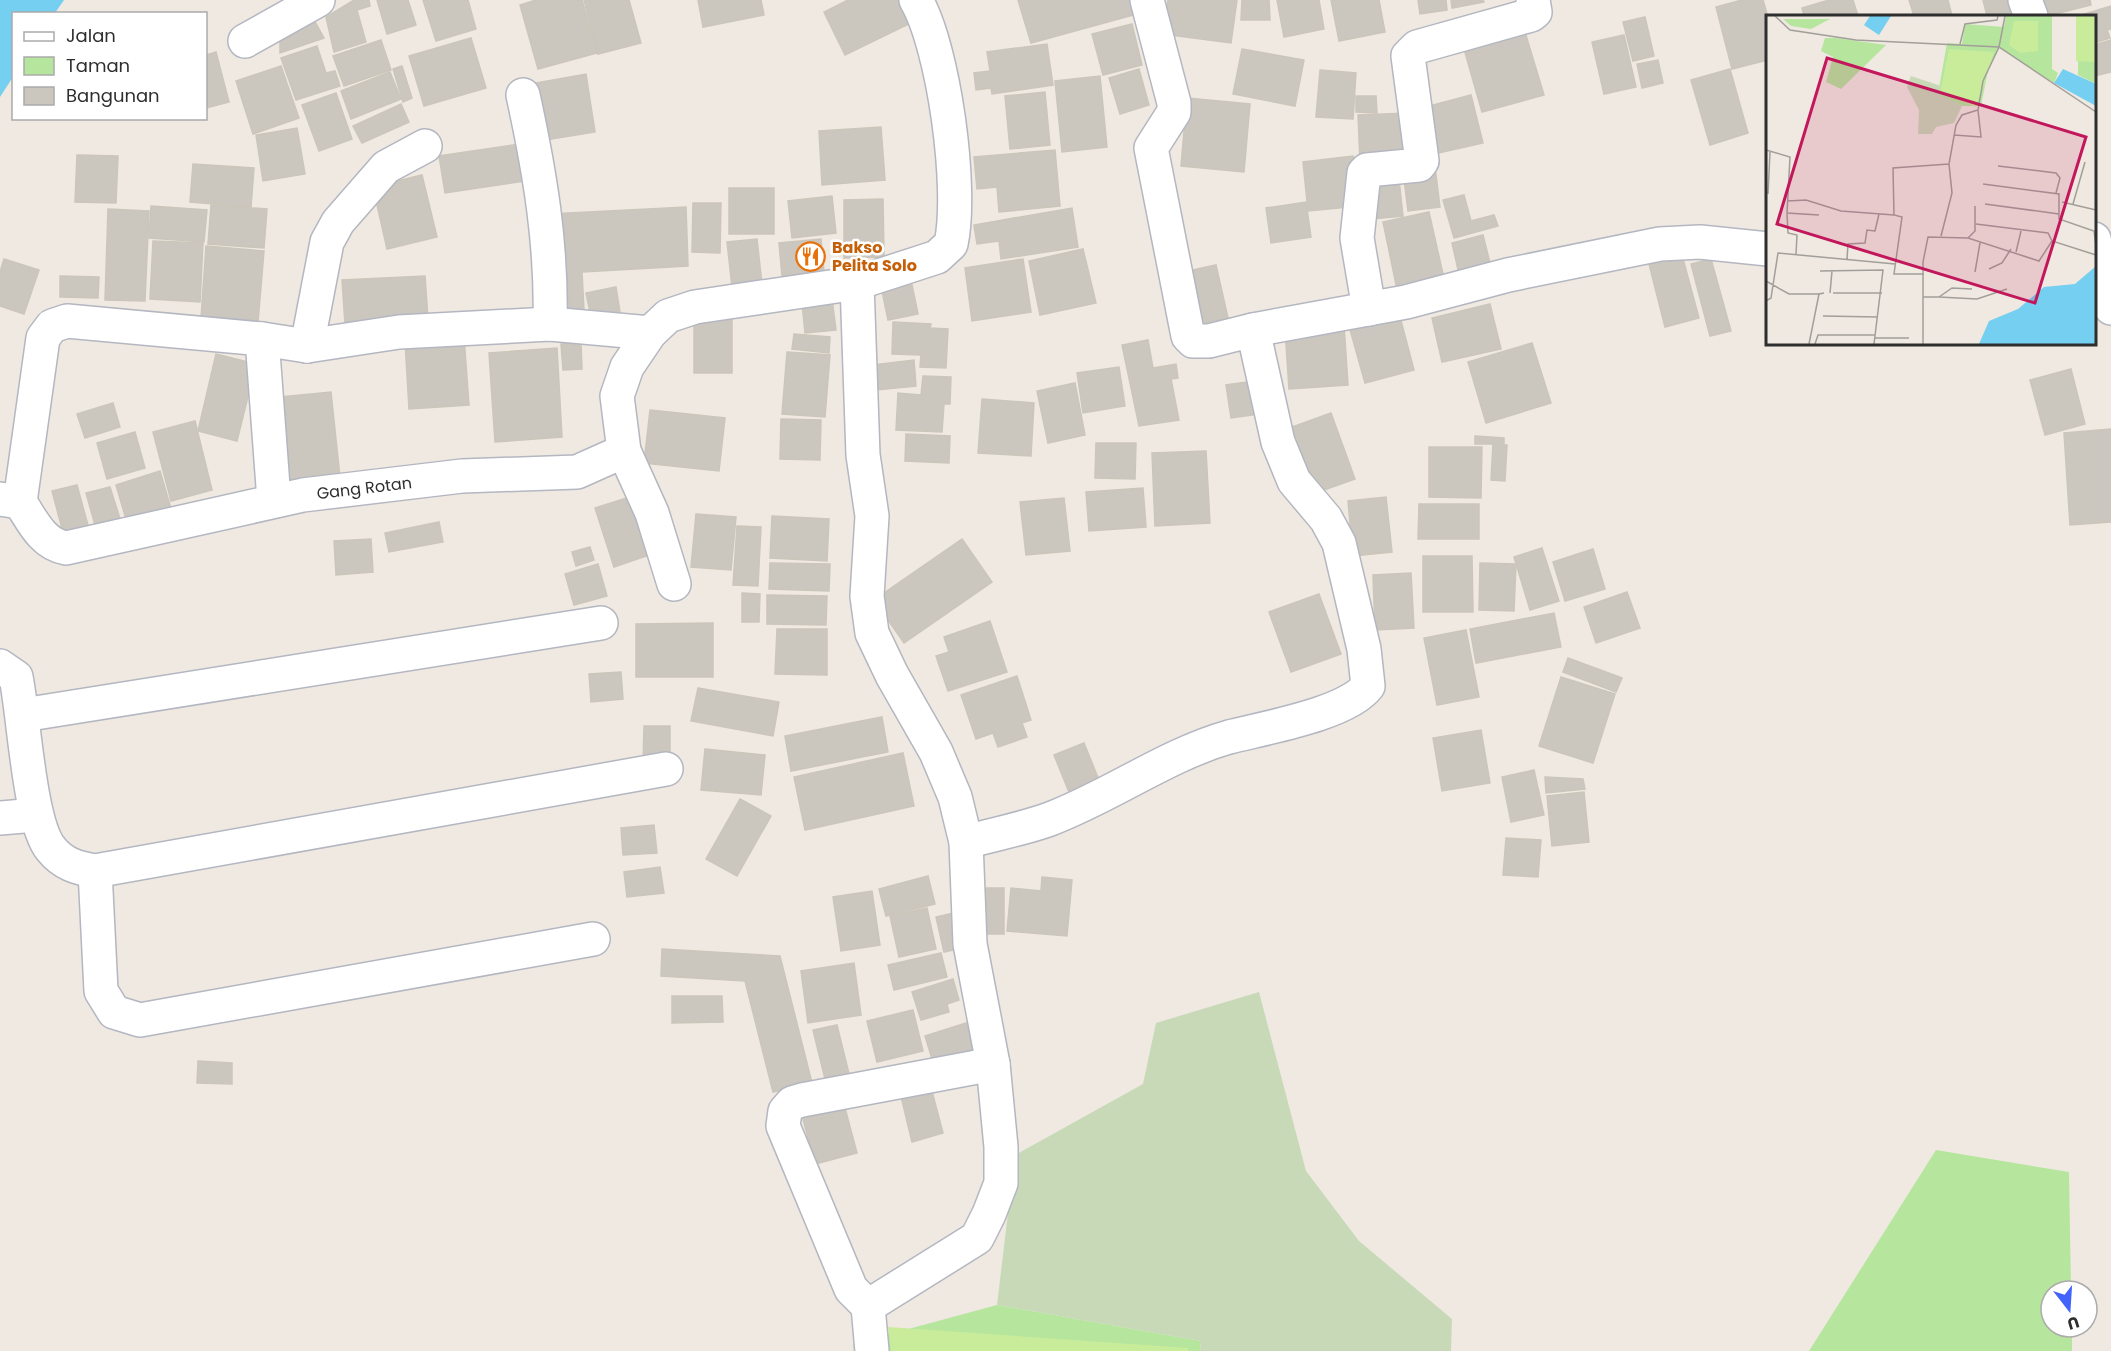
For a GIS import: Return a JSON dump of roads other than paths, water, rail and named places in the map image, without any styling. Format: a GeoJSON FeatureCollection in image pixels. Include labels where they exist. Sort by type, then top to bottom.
{"type":"FeatureCollection","features":[{"type":"Feature","properties":{"kind":"street"},"geometry":{"type":"LineString","coordinates":[[245,41],[318,0]]}},
{"type":"Feature","properties":{"kind":"street"},"geometry":{"type":"LineString","coordinates":[[674,584],[652,513],[624,450],[617,396],[627,367],[650,333],[668,316],[695,307],[857,283],[937,256],[951,244],[957,194],[947,114],[935,51],[916,0]]}},
{"type":"Feature","properties":{"kind":"street"},"geometry":{"type":"LineString","coordinates":[[1148,0],[1174,112],[1151,148],[1188,336],[1193,341],[1209,341],[1253,330],[1369,309],[1508,275],[1660,244],[1700,242],[1766,249]]}},
{"type":"Feature","properties":{"kind":"street"},"geometry":{"type":"LineString","coordinates":[[1369,309],[1357,238],[1364,173],[1367,170],[1419,165],[1422,161],[1408,56],[1417,46],[1531,15],[1535,12],[1533,0]]}},
{"type":"Feature","properties":{"kind":"street"},"geometry":{"type":"LineString","coordinates":[[2025,0],[2031,15]]}},
{"type":"Feature","properties":{"kind":"street"},"geometry":{"type":"LineString","coordinates":[[523,95],[548,231],[551,276],[550,324]]}},
{"type":"Feature","properties":{"kind":"street"},"geometry":{"type":"LineString","coordinates":[[307,346],[327,242],[338,222],[386,167],[425,146]]}},
{"type":"Feature","properties":{"kind":"street"},"geometry":{"type":"LineString","coordinates":[[2096,247],[2111,308]]}},
{"type":"Feature","properties":{"kind":"street"},"geometry":{"type":"LineString","coordinates":[[857,283],[863,455],[872,516],[867,596],[873,633],[892,675],[936,752],[955,797],[966,842],[970,944],[993,1064],[1001,1147],[1001,1183],[989,1214],[976,1238],[868,1306]]}},
{"type":"Feature","properties":{"kind":"street"},"geometry":{"type":"LineString","coordinates":[[10,501],[43,338],[52,326],[67,321],[262,339],[307,346],[399,332],[550,324],[650,333]]}},
{"type":"Feature","properties":{"kind":"street"},"geometry":{"type":"LineString","coordinates":[[966,842],[1050,819],[1226,738],[1292,722],[1350,702],[1361,696],[1368,686],[1364,649],[1338,543],[1326,519],[1294,481],[1278,442],[1253,330]]}},
{"type":"Feature","properties":{"kind":"street"},"geometry":{"type":"LineString","coordinates":[[262,339],[274,500]]}},
{"type":"Feature","properties":{"kind":"street","name":"Gang Rotan"},"geometry":{"type":"LineString","coordinates":[[10,501],[44,538],[54,546],[66,548],[274,500],[462,476],[577,472],[624,450]]}},
{"type":"Feature","properties":{"kind":"street"},"geometry":{"type":"LineString","coordinates":[[23,715],[602,624]]}},
{"type":"Feature","properties":{"kind":"street"},"geometry":{"type":"LineString","coordinates":[[0,666],[16,677],[36,815],[50,848],[70,866],[95,871],[666,769]]}},
{"type":"Feature","properties":{"kind":"street"},"geometry":{"type":"LineString","coordinates":[[0,818],[36,815]]}},
{"type":"Feature","properties":{"kind":"street"},"geometry":{"type":"LineString","coordinates":[[95,871],[101,991],[114,1012],[140,1020],[593,939]]}},
{"type":"Feature","properties":{"kind":"street"},"geometry":{"type":"LineString","coordinates":[[872,1351],[868,1306],[851,1289],[783,1126],[784,1111],[792,1103],[802,1100],[993,1064]]}},
{"type":"Feature","properties":{"kind":"water"},"geometry":{"type":"Polygon","coordinates":[[[0,0],[64,0],[56,12],[12,12],[12,79],[0,97],[0,0]]]}},
{"type":"Feature","properties":{"kind":"place","name":"Bakso Pelita Solo"},"geometry":{"type":"Point","coordinates":[811,256]}}]}
